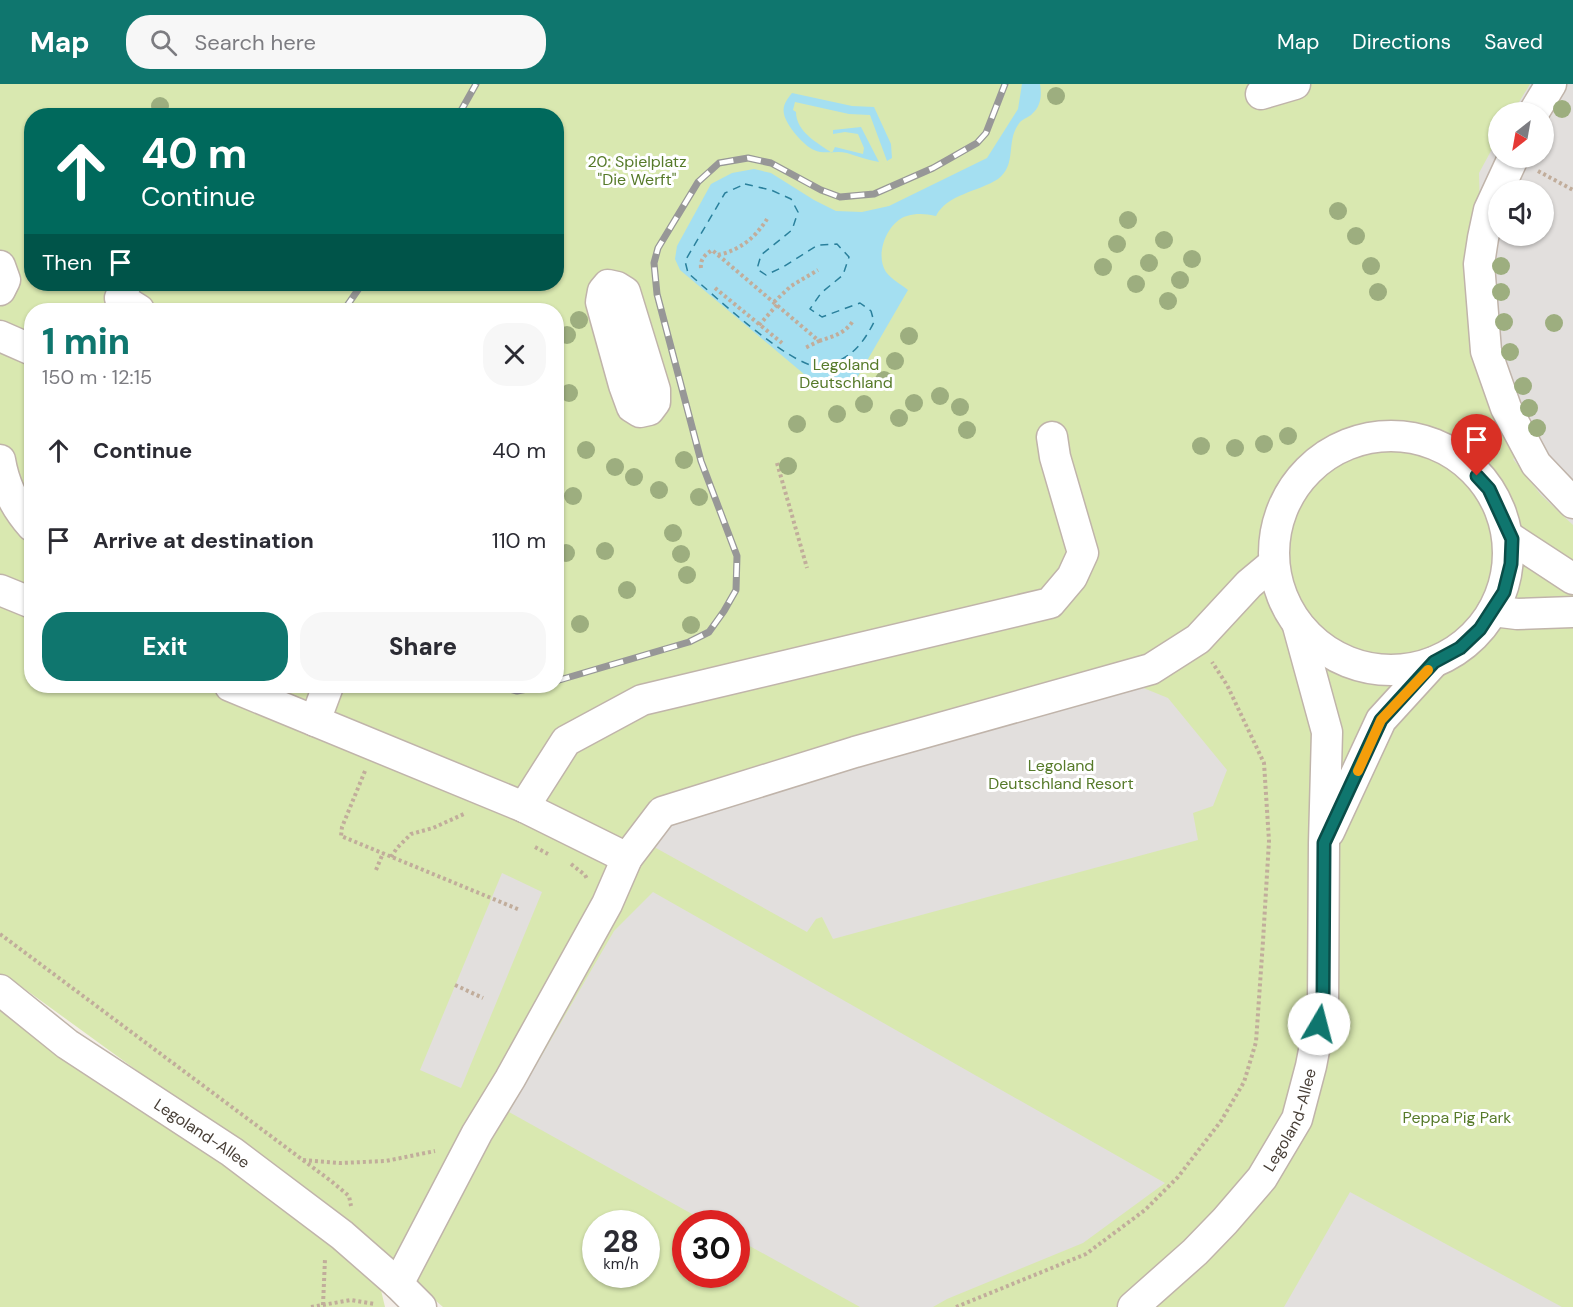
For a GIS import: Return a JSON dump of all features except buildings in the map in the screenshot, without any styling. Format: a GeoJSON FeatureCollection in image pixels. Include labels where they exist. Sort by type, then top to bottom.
{"type":"FeatureCollection","features":[{"type":"Feature","properties":{"kind":"street"},"geometry":{"type":"LineString","coordinates":[[1261,94],[1296,84]]}},
{"type":"Feature","properties":{"kind":"street"},"geometry":{"type":"LineString","coordinates":[[1540,102],[1551,84]]}},
{"type":"Feature","properties":{"kind":"street"},"geometry":{"type":"LineString","coordinates":[[1517,168],[1493,200],[1483,238],[1479,264],[1486,351],[1506,408],[1536,464],[1573,503]]}},
{"type":"Feature","properties":{"kind":"street"},"geometry":{"type":"LineString","coordinates":[[0,266],[5,280],[0,290]]}},
{"type":"Feature","properties":{"kind":"street"},"geometry":{"type":"LineString","coordinates":[[0,336],[24,346]]}},
{"type":"Feature","properties":{"kind":"street"},"geometry":{"type":"LineString","coordinates":[[1403,436],[1436,445],[1466,463],[1489,489],[1512,539],[1511,564],[1504,592],[1480,629],[1460,648],[1434,662],[1398,670],[1360,667],[1326,651],[1298,626],[1281,597],[1273,564],[1275,529],[1287,497],[1308,469],[1336,449],[1368,438],[1403,436]]}},
{"type":"Feature","properties":{"kind":"street"},"geometry":{"type":"LineString","coordinates":[[524,807],[566,741],[642,700],[1050,603],[1072,577],[1083,553],[1055,457],[1052,437]]}},
{"type":"Feature","properties":{"kind":"street"},"geometry":{"type":"LineString","coordinates":[[0,460],[3,480],[24,515]]}},
{"type":"Feature","properties":{"kind":"street"},"geometry":{"type":"LineString","coordinates":[[1512,539],[1573,579]]}},
{"type":"Feature","properties":{"kind":"street"},"geometry":{"type":"LineString","coordinates":[[392,1294],[477,1133],[510,1079],[607,904],[627,858],[662,812],[855,752],[1152,669],[1197,639],[1249,584],[1273,564]]}},
{"type":"Feature","properties":{"kind":"street"},"geometry":{"type":"LineString","coordinates":[[0,590],[24,600]]}},
{"type":"Feature","properties":{"kind":"street"},"geometry":{"type":"LineString","coordinates":[[1493,611],[1517,614],[1573,612]]}},
{"type":"Feature","properties":{"kind":"street","name":"Legoland-Allee"},"geometry":{"type":"LineString","coordinates":[[1133,1307],[1226,1221],[1262,1178],[1297,1119],[1311,1066],[1323,1004],[1324,843],[1328,732],[1298,626]]}},
{"type":"Feature","properties":{"kind":"street"},"geometry":{"type":"LineString","coordinates":[[1324,843],[1381,720],[1434,662]]}},
{"type":"Feature","properties":{"kind":"street"},"geometry":{"type":"LineString","coordinates":[[247,693],[524,807],[627,858]]}},
{"type":"Feature","properties":{"kind":"street"},"geometry":{"type":"LineString","coordinates":[[315,721],[325,693]]}},
{"type":"Feature","properties":{"kind":"street","name":"Legoland-Allee"},"geometry":{"type":"LineString","coordinates":[[0,990],[68,1044],[232,1152],[342,1235],[392,1294],[421,1307]]}},
{"type":"Feature","properties":{"kind":"path"},"geometry":{"type":"LineString","coordinates":[[1533,168],[1573,190]]}},
{"type":"Feature","properties":{"kind":"path"},"geometry":{"type":"LineString","coordinates":[[718,255],[736,249],[755,237],[767,219]]}},
{"type":"Feature","properties":{"kind":"path"},"geometry":{"type":"LineString","coordinates":[[701,268],[703,257],[712,250],[819,340]]}},
{"type":"Feature","properties":{"kind":"path"},"geometry":{"type":"LineString","coordinates":[[759,325],[791,286],[818,270]]}},
{"type":"Feature","properties":{"kind":"path"},"geometry":{"type":"LineString","coordinates":[[715,288],[782,343]]}},
{"type":"Feature","properties":{"kind":"path"},"geometry":{"type":"LineString","coordinates":[[806,348],[819,340],[840,334],[848,329],[853,321]]}},
{"type":"Feature","properties":{"kind":"path"},"geometry":{"type":"LineString","coordinates":[[777,463],[807,568]]}},
{"type":"Feature","properties":{"kind":"path"},"geometry":{"type":"LineString","coordinates":[[956,1307],[1086,1254],[1145,1210],[1178,1178],[1221,1121],[1244,1082],[1256,1042],[1264,930],[1269,841],[1264,763],[1227,685],[1197,639]]}},
{"type":"Feature","properties":{"kind":"path"},"geometry":{"type":"LineString","coordinates":[[375,746],[341,836],[520,910]]}},
{"type":"Feature","properties":{"kind":"path"},"geometry":{"type":"LineString","coordinates":[[391,857],[411,834],[462,816],[496,796]]}},
{"type":"Feature","properties":{"kind":"path"},"geometry":{"type":"LineString","coordinates":[[535,848],[553,856]]}},
{"type":"Feature","properties":{"kind":"path"},"geometry":{"type":"LineString","coordinates":[[376,870],[383,854]]}},
{"type":"Feature","properties":{"kind":"path"},"geometry":{"type":"LineString","coordinates":[[562,860],[585,875],[588,890],[607,904]]}},
{"type":"Feature","properties":{"kind":"path"},"geometry":{"type":"LineString","coordinates":[[0,934],[349,1196],[352,1211],[342,1235],[325,1255],[323,1305]]}},
{"type":"Feature","properties":{"kind":"path"},"geometry":{"type":"LineString","coordinates":[[455,985],[483,998]]}},
{"type":"Feature","properties":{"kind":"path"},"geometry":{"type":"LineString","coordinates":[[302,1160],[340,1163],[386,1161],[442,1150],[477,1133]]}},
{"type":"Feature","properties":{"kind":"path"},"geometry":{"type":"LineString","coordinates":[[310,1307],[392,1294]]}},
{"type":"Feature","properties":{"kind":"green space","name":"Legoland Deutschland Resort"},"geometry":{"type":"Polygon","coordinates":[[[0,84],[1573,84],[1573,1307],[443,1307],[340,1218],[22,987],[0,974],[0,84]]]}},
{"type":"Feature","properties":{"kind":"green space"},"geometry":{"type":"Polygon","coordinates":[[[0,1005],[82,1073],[210,1156],[322,1236],[380,1286],[385,1307],[0,1307],[0,1005]]]}},
{"type":"Feature","properties":{"kind":"shaded area"},"geometry":{"type":"Polygon","coordinates":[[[1530,84],[1573,84],[1573,525],[1541,495],[1513,459],[1523,451],[1501,412],[1480,211],[1479,173],[1488,156],[1488,168],[1554,168],[1554,102],[1519,102],[1530,84]]]}},
{"type":"Feature","properties":{"kind":"shaded area"},"geometry":{"type":"Polygon","coordinates":[[[1136,685],[1168,698],[1227,770],[1213,806],[1193,813],[1198,840],[833,939],[822,917],[816,919],[807,932],[647,843],[669,820],[1136,685]]]}},
{"type":"Feature","properties":{"kind":"shaded area"},"geometry":{"type":"Polygon","coordinates":[[[502,873],[542,892],[461,1088],[420,1070],[502,873]]]}},
{"type":"Feature","properties":{"kind":"shaded area"},"geometry":{"type":"Polygon","coordinates":[[[653,892],[1165,1183],[1083,1243],[947,1299],[933,1307],[860,1307],[750,1246],[750,1210],[685,1210],[509,1112],[614,931],[653,892]]]}},
{"type":"Feature","properties":{"kind":"shaded area"},"geometry":{"type":"Polygon","coordinates":[[[1350,1192],[1562,1307],[1284,1307],[1350,1192]]]}},
{"type":"Feature","properties":{"kind":"water"},"geometry":{"type":"Polygon","coordinates":[[[1022,84],[1040,84],[1040,100],[1035,111],[1021,121],[1014,132],[1010,160],[1004,173],[998,179],[955,198],[936,216],[914,214],[907,216],[894,224],[889,231],[882,248],[883,265],[888,275],[908,290],[857,378],[823,390],[680,270],[675,259],[677,246],[711,184],[732,173],[754,169],[771,173],[836,211],[862,212],[889,206],[987,158],[1018,109],[1022,84]]]}},
{"type":"Feature","properties":{"kind":"water"},"geometry":{"type":"Polygon","coordinates":[[[792,93],[852,106],[874,107],[891,144],[892,158],[887,161],[870,115],[849,114],[795,102],[793,110],[804,131],[831,152],[810,148],[796,135],[785,119],[784,105],[792,93]]]}},
{"type":"Feature","properties":{"kind":"water"},"geometry":{"type":"Polygon","coordinates":[[[861,127],[879,162],[847,153],[832,152],[835,147],[863,154],[864,148],[858,134],[845,132],[833,134],[833,130],[861,127]]]}},
{"type":"Feature","properties":{"kind":"ferry route"},"geometry":{"type":"LineString","coordinates":[[745,184],[771,190],[791,199],[798,212],[792,230],[761,255],[757,269],[766,275],[818,245],[837,244],[849,257],[843,275],[821,293],[810,309],[822,317],[860,303],[871,311],[874,322],[866,336],[852,352],[840,360],[819,367],[805,363],[789,354],[733,312],[688,273],[685,261],[725,193],[745,184]]}},
{"type":"Feature","properties":{"kind":"railway"},"geometry":{"type":"LineString","coordinates":[[462,108],[476,84]]}},
{"type":"Feature","properties":{"kind":"railway"},"geometry":{"type":"LineString","coordinates":[[564,679],[689,642],[709,632],[736,590],[737,556],[701,461],[657,294],[654,263],[658,248],[698,182],[719,163],[748,158],[771,163],[821,190],[840,197],[874,194],[933,168],[977,143],[986,133],[1005,84]]}},
{"type":"Feature","properties":{"kind":"railway"},"geometry":{"type":"LineString","coordinates":[[349,303],[357,291]]}},
{"type":"Feature","properties":{"kind":"slow traffic"},"geometry":{"type":"LineString","coordinates":[[1358,771],[1381,720],[1428,670]]}},
{"type":"Feature","properties":{"kind":"route"},"geometry":{"type":"LineString","coordinates":[[1319,1024],[1323,1004],[1324,843],[1381,720],[1400,702],[1434,662],[1460,648],[1480,629],[1504,592],[1511,564],[1512,539],[1489,489],[1477,476]]}},
{"type":"Feature","properties":{"kind":"park label","name":"20: Spielplatz \"Die Werft\""},"geometry":{"type":"Point","coordinates":[637,170]}},
{"type":"Feature","properties":{"kind":"park label","name":"Legoland Deutschland"},"geometry":{"type":"Point","coordinates":[846,373]}},
{"type":"Feature","properties":{"kind":"park label","name":"Peppa Pig Park"},"geometry":{"type":"Point","coordinates":[1457,1117]}}]}
